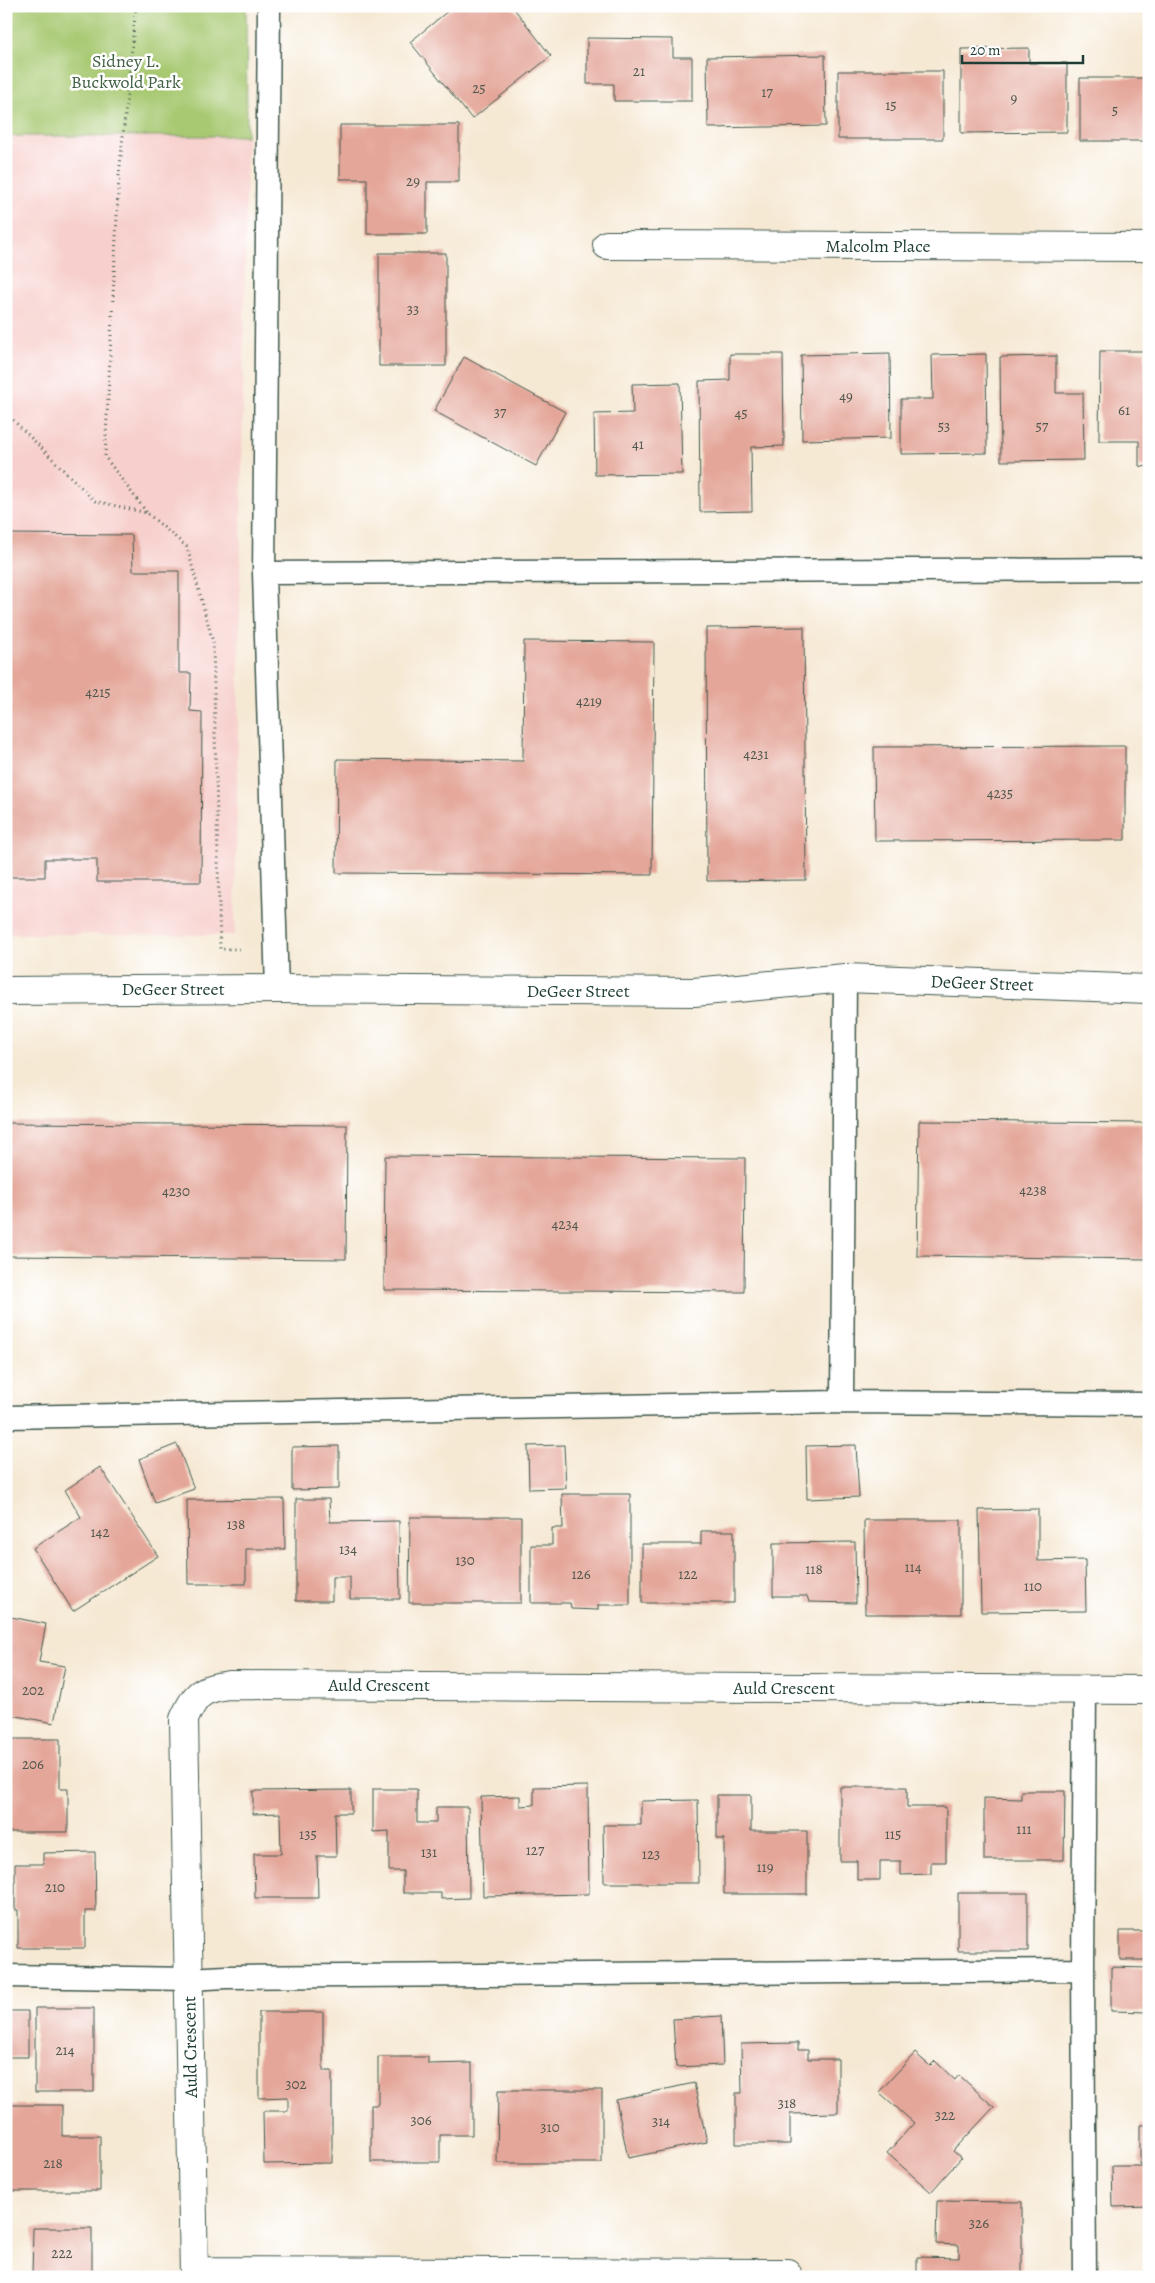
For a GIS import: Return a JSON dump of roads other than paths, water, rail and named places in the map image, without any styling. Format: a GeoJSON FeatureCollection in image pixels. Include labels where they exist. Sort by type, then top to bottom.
{"type":"FeatureCollection","features":[{"type":"Feature","properties":{"kind":"street","name":"Malcolm Place"},"geometry":{"type":"LineString","coordinates":[[607,245],[1149,247]]}},
{"type":"Feature","properties":{"kind":"street","name":"DeGeer Street"},"geometry":{"type":"LineString","coordinates":[[6,991],[277,989],[694,992],[845,978],[1149,989]]}},
{"type":"Feature","properties":{"kind":"street","name":"Auld Crescent"},"geometry":{"type":"LineString","coordinates":[[194,2274],[184,1719],[193,1699],[207,1688],[230,1684],[1149,1690]]}},
{"type":"Feature","properties":{"kind":"street"},"geometry":{"type":"LineString","coordinates":[[194,2274],[787,2273]]}},
{"type":"Feature","properties":{"kind":"lane"},"geometry":{"type":"LineString","coordinates":[[269,6],[264,573],[277,989]]}},
{"type":"Feature","properties":{"kind":"lane"},"geometry":{"type":"LineString","coordinates":[[264,573],[1149,569]]}},
{"type":"Feature","properties":{"kind":"lane"},"geometry":{"type":"LineString","coordinates":[[842,1402],[845,978]]}},
{"type":"Feature","properties":{"kind":"lane"},"geometry":{"type":"LineString","coordinates":[[6,1417],[842,1402],[1149,1404]]}},
{"type":"Feature","properties":{"kind":"lane"},"geometry":{"type":"LineString","coordinates":[[1085,1689],[1083,1970],[1085,2277]]}},
{"type":"Feature","properties":{"kind":"lane"},"geometry":{"type":"LineString","coordinates":[[6,1976],[189,1979],[236,1977],[1083,1970]]}},
{"type":"Feature","properties":{"kind":"park label","name":"Sidney L. Buckwold Park"},"geometry":{"type":"Point","coordinates":[126,71]}}]}
